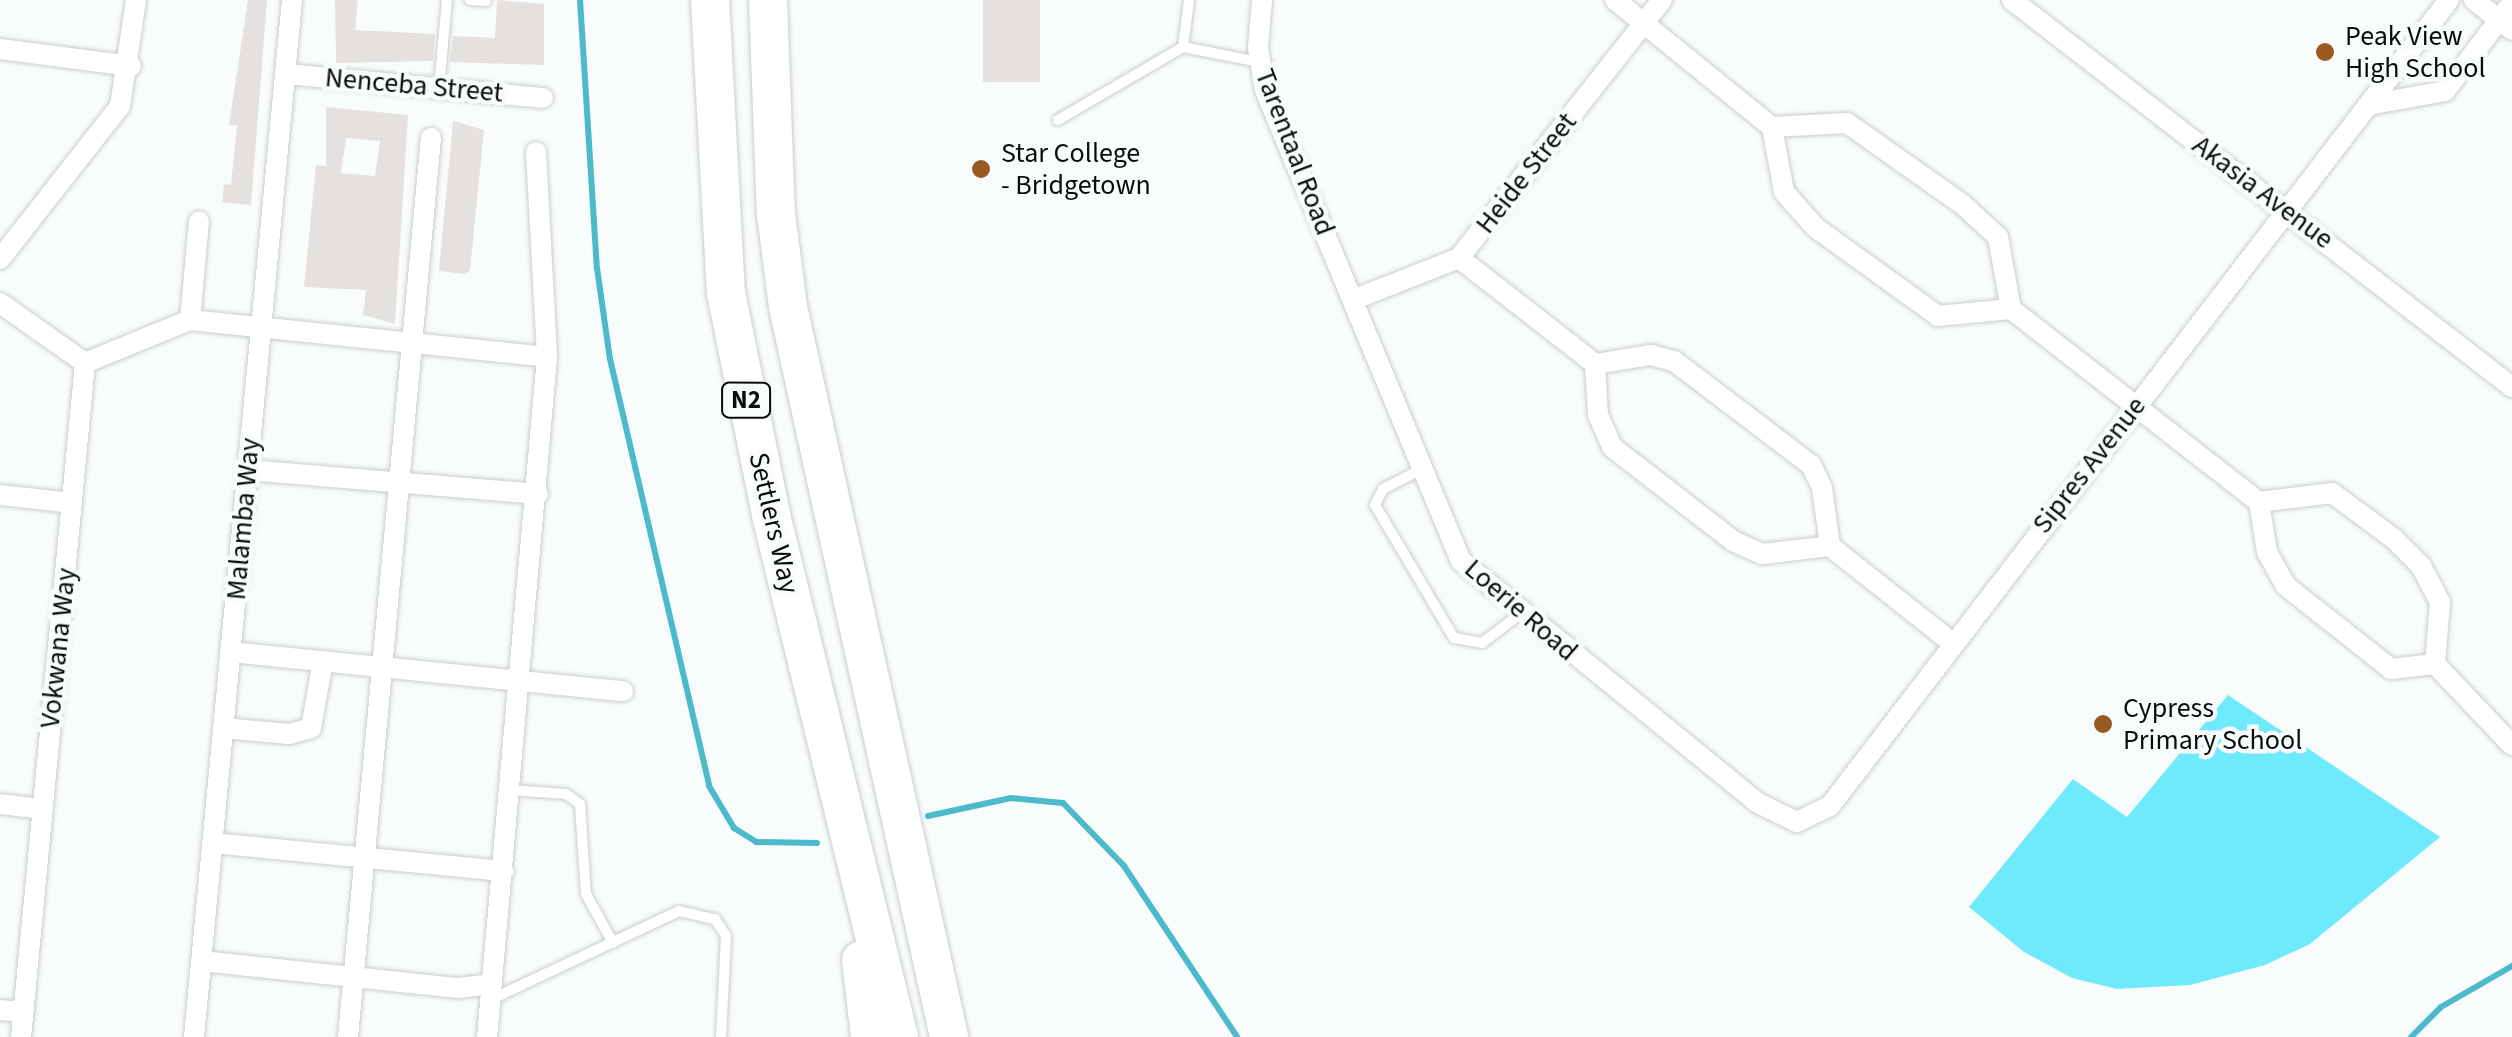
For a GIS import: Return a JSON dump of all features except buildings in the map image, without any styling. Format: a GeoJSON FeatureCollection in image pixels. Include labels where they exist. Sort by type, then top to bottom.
{"type":"FeatureCollection","features":[{"type":"Feature","properties":{"kind":"highway","name":"Settlers Way"},"geometry":{"type":"LineString","coordinates":[[710,0],[726,293],[838,792],[899,1037]]}},
{"type":"Feature","properties":{"kind":"highway","name":"Settlers Way"},"geometry":{"type":"LineString","coordinates":[[768,0],[776,214],[788,307],[950,1037]]}},
{"type":"Feature","properties":{"kind":"highway"},"geometry":{"type":"LineString","coordinates":[[867,901],[861,958],[870,1037]]}},
{"type":"Feature","properties":{"kind":"street"},"geometry":{"type":"LineString","coordinates":[[0,258],[114,118],[130,66],[136,0]]}},
{"type":"Feature","properties":{"kind":"street","name":"Malamba Way"},"geometry":{"type":"LineString","coordinates":[[194,1037],[292,0]]}},
{"type":"Feature","properties":{"kind":"street","name":"Tarentaal Road"},"geometry":{"type":"LineString","coordinates":[[1262,0],[1259,62],[1355,299]]}},
{"type":"Feature","properties":{"kind":"street"},"geometry":{"type":"LineString","coordinates":[[1615,0],[1772,127],[1789,204],[1909,299],[1951,318],[2012,308]]}},
{"type":"Feature","properties":{"kind":"street","name":"Heide Street"},"geometry":{"type":"LineString","coordinates":[[1355,299],[1460,258],[1662,0]]}},
{"type":"Feature","properties":{"kind":"street","name":"Akasia Avenue"},"geometry":{"type":"LineString","coordinates":[[2012,0],[2289,210],[2512,387]]}},
{"type":"Feature","properties":{"kind":"street","name":"Sipres Avenue"},"geometry":{"type":"LineString","coordinates":[[1807,820],[1830,806],[1952,642],[2449,0]]}},
{"type":"Feature","properties":{"kind":"street"},"geometry":{"type":"LineString","coordinates":[[2368,105],[2445,91],[2508,18],[2474,0]]}},
{"type":"Feature","properties":{"kind":"street"},"geometry":{"type":"LineString","coordinates":[[0,49],[130,66]]}},
{"type":"Feature","properties":{"kind":"street","name":"Nenceba Street"},"geometry":{"type":"LineString","coordinates":[[285,74],[543,98]]}},
{"type":"Feature","properties":{"kind":"street"},"geometry":{"type":"LineString","coordinates":[[1772,127],[1847,123],[1962,204],[1998,238],[2012,308],[2259,502],[2266,552],[2286,586],[2391,669],[2435,664]]}},
{"type":"Feature","properties":{"kind":"street"},"geometry":{"type":"LineString","coordinates":[[348,1037],[431,138]]}},
{"type":"Feature","properties":{"kind":"street"},"geometry":{"type":"LineString","coordinates":[[487,1037],[538,494],[547,357],[536,152]]}},
{"type":"Feature","properties":{"kind":"street"},"geometry":{"type":"LineString","coordinates":[[190,320],[199,221]]}},
{"type":"Feature","properties":{"kind":"street"},"geometry":{"type":"LineString","coordinates":[[1460,258],[1594,364],[1598,415],[1612,447],[1733,541],[1762,554],[1830,546]]}},
{"type":"Feature","properties":{"kind":"street","name":"Loerie Road"},"geometry":{"type":"LineString","coordinates":[[1355,299],[1461,560],[1520,614],[1756,802],[1797,822],[1807,820]]}},
{"type":"Feature","properties":{"kind":"street"},"geometry":{"type":"LineString","coordinates":[[0,304],[85,363],[190,320],[547,357]]}},
{"type":"Feature","properties":{"kind":"street"},"geometry":{"type":"LineString","coordinates":[[1594,364],[1651,355],[1674,361],[1812,466],[1822,488],[1830,546],[1952,642]]}},
{"type":"Feature","properties":{"kind":"street","name":"Vokwana Way"},"geometry":{"type":"LineString","coordinates":[[21,1037],[85,363]]}},
{"type":"Feature","properties":{"kind":"street"},"geometry":{"type":"LineString","coordinates":[[248,470],[538,494]]}},
{"type":"Feature","properties":{"kind":"street"},"geometry":{"type":"LineString","coordinates":[[2259,502],[2332,494],[2392,538],[2421,566],[2440,602],[2435,664],[2512,745]]}},
{"type":"Feature","properties":{"kind":"street"},"geometry":{"type":"LineString","coordinates":[[0,495],[72,503]]}},
{"type":"Feature","properties":{"kind":"street"},"geometry":{"type":"LineString","coordinates":[[230,652],[623,691]]}},
{"type":"Feature","properties":{"kind":"street"},"geometry":{"type":"LineString","coordinates":[[223,728],[290,734],[311,728],[323,662]]}},
{"type":"Feature","properties":{"kind":"street"},"geometry":{"type":"LineString","coordinates":[[0,804],[42,810]]}},
{"type":"Feature","properties":{"kind":"street"},"geometry":{"type":"LineString","coordinates":[[212,842],[504,870]]}},
{"type":"Feature","properties":{"kind":"street"},"geometry":{"type":"LineString","coordinates":[[201,961],[492,991]]}},
{"type":"Feature","properties":{"kind":"street"},"geometry":{"type":"LineString","coordinates":[[0,1010],[23,1012]]}},
{"type":"Feature","properties":{"kind":"lane"},"geometry":{"type":"LineString","coordinates":[[440,88],[447,0]]}},
{"type":"Feature","properties":{"kind":"lane"},"geometry":{"type":"LineString","coordinates":[[470,0],[486,1]]}},
{"type":"Feature","properties":{"kind":"lane"},"geometry":{"type":"LineString","coordinates":[[1183,47],[1189,0]]}},
{"type":"Feature","properties":{"kind":"lane"},"geometry":{"type":"LineString","coordinates":[[1058,120],[1183,47],[1259,62]]}},
{"type":"Feature","properties":{"kind":"lane"},"geometry":{"type":"LineString","coordinates":[[1422,469],[1384,489],[1375,505],[1454,638],[1482,643],[1520,614]]}},
{"type":"Feature","properties":{"kind":"lane"},"geometry":{"type":"LineString","coordinates":[[511,790],[566,794],[580,804],[586,894],[613,943]]}},
{"type":"Feature","properties":{"kind":"lane"},"geometry":{"type":"LineString","coordinates":[[492,991],[613,943],[679,910],[715,919],[726,936],[721,1037]]}},
{"type":"Feature","properties":{"kind":"shaded area"},"geometry":{"type":"Polygon","coordinates":[[[2228,695],[2440,837],[2310,944],[2265,965],[2190,985],[2117,989],[2072,978],[2024,952],[1969,907],[2073,779],[2127,817],[2228,695]]]}},
{"type":"Feature","properties":{"kind":"waterway"},"geometry":{"type":"LineString","coordinates":[[580,0],[597,268],[610,359],[709,786],[734,828],[756,842],[817,843]]}},
{"type":"Feature","properties":{"kind":"waterway"},"geometry":{"type":"LineString","coordinates":[[928,816],[1011,798],[1063,803],[1124,866],[1237,1037]]}},
{"type":"Feature","properties":{"kind":"waterway"},"geometry":{"type":"LineString","coordinates":[[2411,1037],[2441,1007],[2512,966]]}},
{"type":"Feature","properties":{"kind":"place","name":"Peak View High School"},"geometry":{"type":"Point","coordinates":[2325,52]}},
{"type":"Feature","properties":{"kind":"place","name":"Star College - Bridgetown"},"geometry":{"type":"Point","coordinates":[981,169]}},
{"type":"Feature","properties":{"kind":"place","name":"Cypress Primary School"},"geometry":{"type":"Point","coordinates":[2103,724]}}]}
